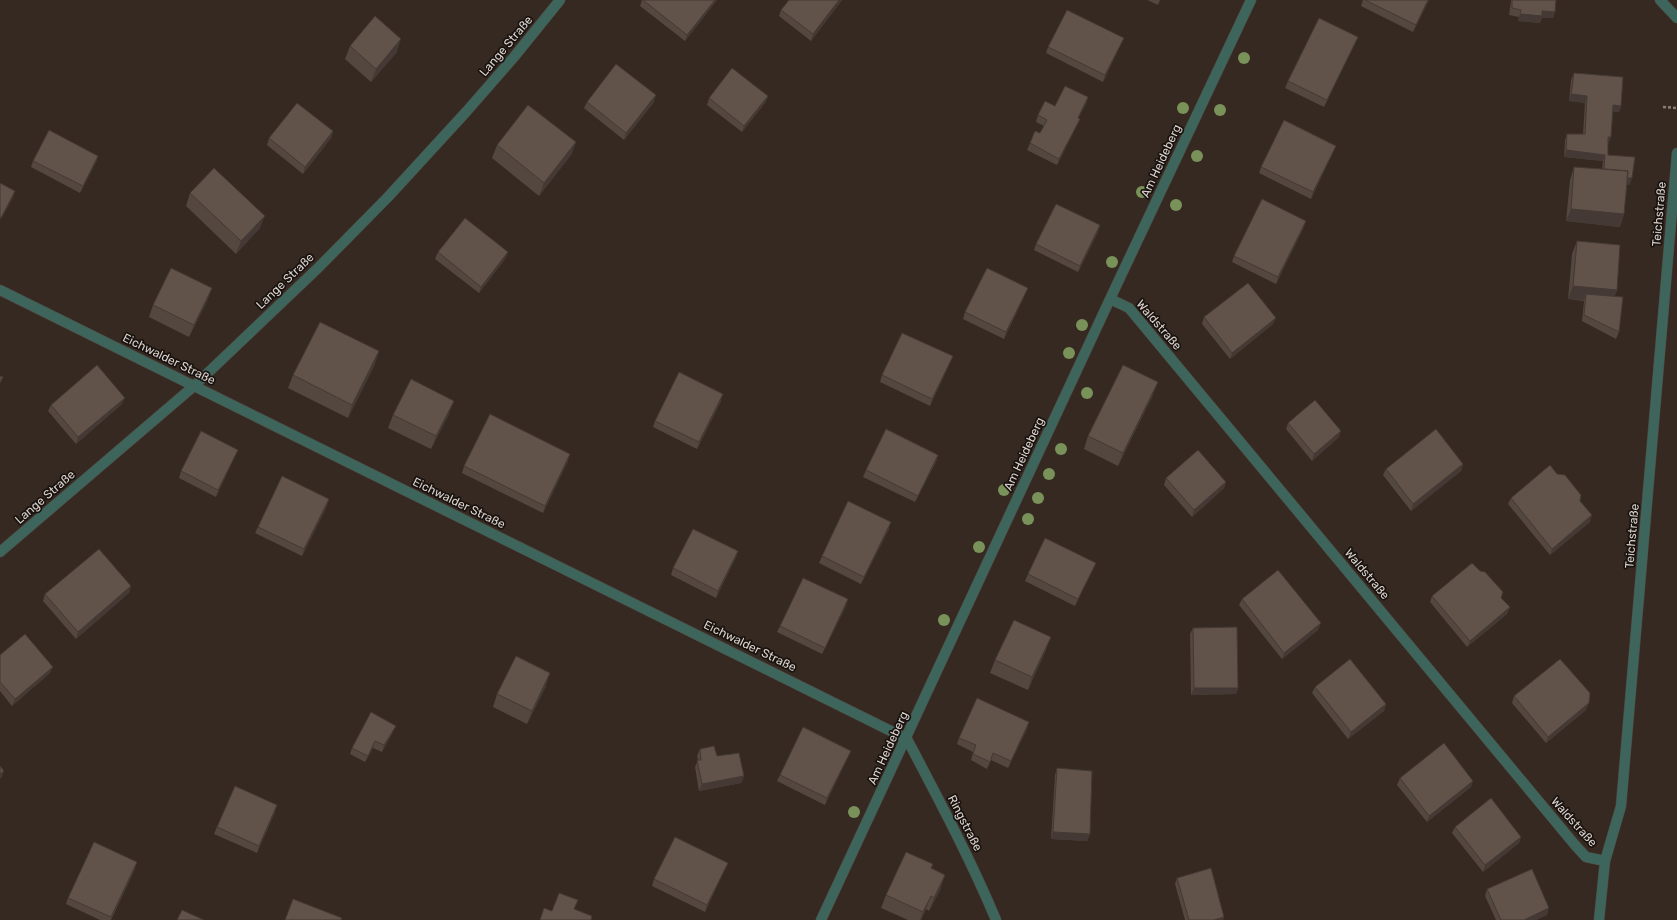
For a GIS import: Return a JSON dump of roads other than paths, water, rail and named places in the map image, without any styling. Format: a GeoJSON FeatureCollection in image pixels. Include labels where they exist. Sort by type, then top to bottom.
{"type":"FeatureCollection","features":[{"type":"Feature","properties":{"kind":"street","name":"Lange Straße"},"geometry":{"type":"LineString","coordinates":[[0,552],[194,386],[318,268],[388,197],[466,112],[514,57],[560,0]]}},
{"type":"Feature","properties":{"kind":"street","name":"Am Heideberg"},"geometry":{"type":"LineString","coordinates":[[821,920],[907,739],[1110,299],[1251,0]]}},
{"type":"Feature","properties":{"kind":"street"},"geometry":{"type":"LineString","coordinates":[[1660,0],[1677,18]]}},
{"type":"Feature","properties":{"kind":"street","name":"Teichstraße"},"geometry":{"type":"LineString","coordinates":[[1599,920],[1605,861],[1621,806],[1677,153]]}},
{"type":"Feature","properties":{"kind":"street","name":"Eichwalder Straße"},"geometry":{"type":"LineString","coordinates":[[0,290],[907,739]]}},
{"type":"Feature","properties":{"kind":"street","name":"Waldstraße"},"geometry":{"type":"LineString","coordinates":[[1110,299],[1129,308],[1571,841],[1586,857],[1605,861]]}},
{"type":"Feature","properties":{"kind":"street","name":"Ringstraße"},"geometry":{"type":"LineString","coordinates":[[907,739],[954,828],[996,920]]}}]}
